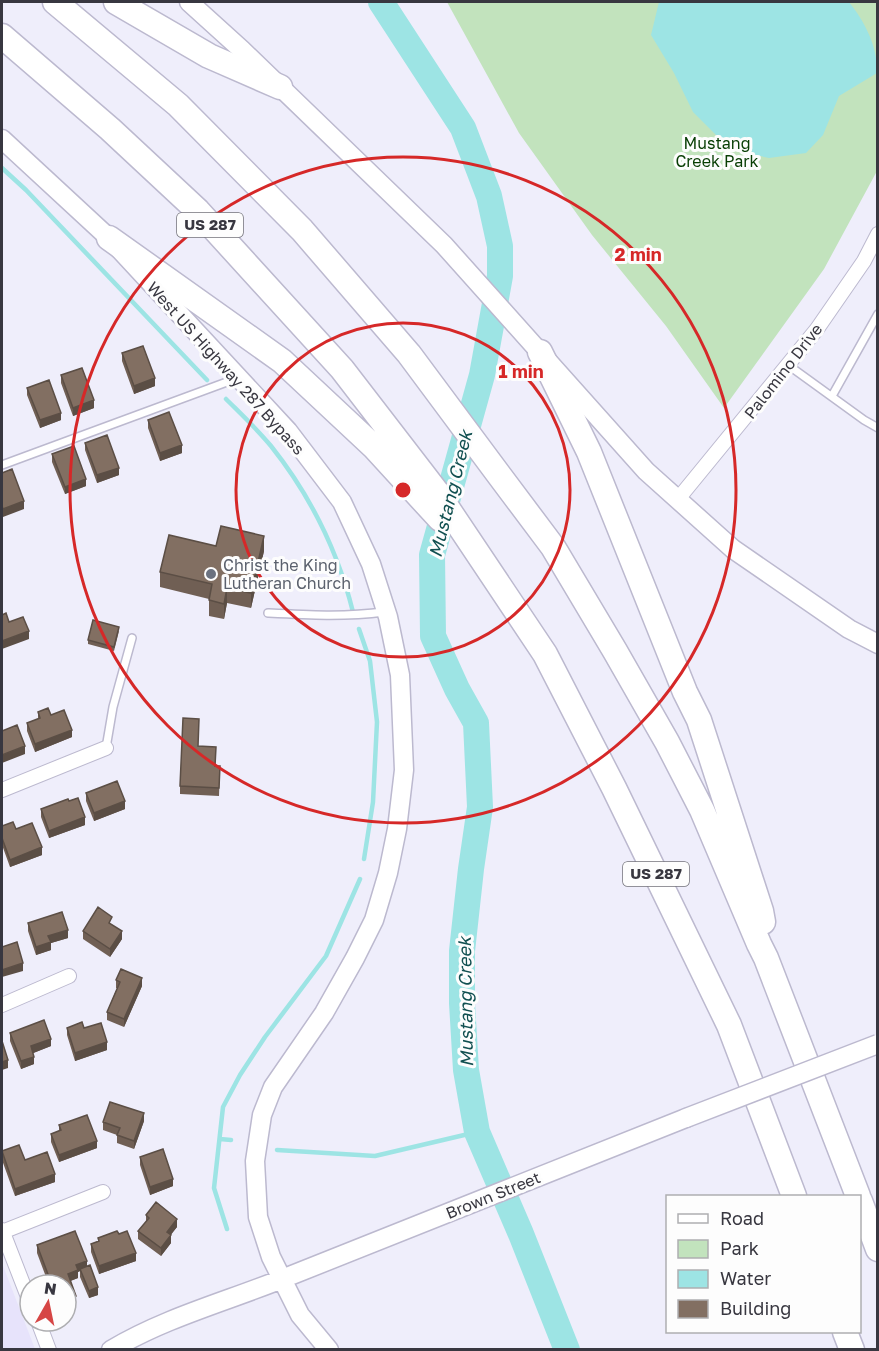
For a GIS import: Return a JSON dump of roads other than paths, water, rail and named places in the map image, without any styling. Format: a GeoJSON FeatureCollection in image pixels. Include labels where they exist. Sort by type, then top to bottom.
{"type":"FeatureCollection","features":[{"type":"Feature","properties":{"kind":"highway"},"geometry":{"type":"LineString","coordinates":[[55,2],[178,105],[302,230],[409,354],[553,547],[667,742],[702,810],[766,958],[857,1195]]}},
{"type":"Feature","properties":{"kind":"highway"},"geometry":{"type":"LineString","coordinates":[[116,2],[209,56],[280,87]]}},
{"type":"Feature","properties":{"kind":"highway","name":"US 287"},"geometry":{"type":"LineString","coordinates":[[2,36],[110,129],[198,211],[342,369],[436,491],[545,654],[620,799],[729,1025],[793,1195]]}},
{"type":"Feature","properties":{"kind":"highway"},"geometry":{"type":"LineString","coordinates":[[109,238],[282,361],[387,462],[486,568]]}},
{"type":"Feature","properties":{"kind":"highway"},"geometry":{"type":"LineString","coordinates":[[535,346],[589,452],[681,681],[699,720],[761,911],[766,958]]}},
{"type":"Feature","properties":{"kind":"highway"},"geometry":{"type":"LineString","coordinates":[[861,1204],[878,1249]]}},
{"type":"Feature","properties":{"kind":"highway"},"geometry":{"type":"LineString","coordinates":[[845,1333],[852,1350]]}},
{"type":"Feature","properties":{"kind":"main road"},"geometry":{"type":"LineString","coordinates":[[189,2],[444,245],[646,471],[734,549],[759,568],[849,629],[878,644]]}},
{"type":"Feature","properties":{"kind":"main road","name":"West US Highway 287 Bypass"},"geometry":{"type":"LineString","coordinates":[[2,140],[109,238],[288,431],[342,502],[371,564],[386,611],[400,675],[404,770],[397,829],[388,873],[374,920],[355,958],[324,1012],[273,1087],[262,1115],[255,1161],[258,1217],[271,1257],[300,1315],[329,1350]]}},
{"type":"Feature","properties":{"kind":"main road","name":"Brown Street"},"geometry":{"type":"LineString","coordinates":[[111,1350],[129,1339],[190,1313],[282,1280],[567,1165],[878,1044]]}},
{"type":"Feature","properties":{"kind":"street","name":"Palomino Drive"},"geometry":{"type":"LineString","coordinates":[[678,500],[817,329],[864,261],[878,234]]}},
{"type":"Feature","properties":{"kind":"street"},"geometry":{"type":"LineString","coordinates":[[2,790],[106,748]]}},
{"type":"Feature","properties":{"kind":"street"},"geometry":{"type":"LineString","coordinates":[[2,1005],[69,976]]}},
{"type":"Feature","properties":{"kind":"street"},"geometry":{"type":"LineString","coordinates":[[18,1273],[2,1232],[103,1192]]}},
{"type":"Feature","properties":{"kind":"street"},"geometry":{"type":"LineString","coordinates":[[43,1333],[49,1350]]}},
{"type":"Feature","properties":{"kind":"lane"},"geometry":{"type":"LineString","coordinates":[[832,396],[878,314]]}},
{"type":"Feature","properties":{"kind":"lane"},"geometry":{"type":"LineString","coordinates":[[788,365],[878,428]]}},
{"type":"Feature","properties":{"kind":"lane"},"geometry":{"type":"LineString","coordinates":[[2,465],[238,378]]}},
{"type":"Feature","properties":{"kind":"lane"},"geometry":{"type":"LineString","coordinates":[[268,613],[322,616],[362,615],[386,611]]}},
{"type":"Feature","properties":{"kind":"lane"},"geometry":{"type":"LineString","coordinates":[[106,748],[113,707],[132,638]]}},
{"type":"Feature","properties":{"kind":"water"},"geometry":{"type":"Polygon","coordinates":[[[659,2],[849,2],[873,44],[877,73],[839,96],[823,135],[806,153],[769,158],[730,149],[693,112],[674,73],[651,35],[659,2]]]}},
{"type":"Feature","properties":{"kind":"waterway","name":"Mustang Creek"},"geometry":{"type":"LineString","coordinates":[[381,2],[463,128],[489,196],[500,246],[500,276],[482,375],[432,555],[433,636],[457,689],[476,723],[480,807],[462,951],[462,1003],[466,1070],[477,1132],[567,1350]]}},
{"type":"Feature","properties":{"kind":"waterway"},"geometry":{"type":"LineString","coordinates":[[2,168],[26,190],[207,380]]}},
{"type":"Feature","properties":{"kind":"waterway"},"geometry":{"type":"LineString","coordinates":[[226,399],[271,446],[310,504],[331,546],[353,612]]}},
{"type":"Feature","properties":{"kind":"waterway"},"geometry":{"type":"LineString","coordinates":[[359,629],[370,661],[377,722],[373,802],[364,859]]}},
{"type":"Feature","properties":{"kind":"waterway"},"geometry":{"type":"LineString","coordinates":[[227,1229],[214,1188],[223,1107],[240,1075],[265,1037],[326,956],[360,879]]}},
{"type":"Feature","properties":{"kind":"waterway"},"geometry":{"type":"LineString","coordinates":[[277,1150],[375,1156],[477,1132]]}},
{"type":"Feature","properties":{"kind":"waterway"},"geometry":{"type":"LineString","coordinates":[[220,1139],[231,1140]]}},
{"type":"Feature","properties":{"kind":"place","name":"Christ the King Lutheran Church"},"geometry":{"type":"Point","coordinates":[211,574]}},
{"type":"Feature","properties":{"kind":"park label","name":"Mustang Creek Park"},"geometry":{"type":"Point","coordinates":[717,152]}}]}
